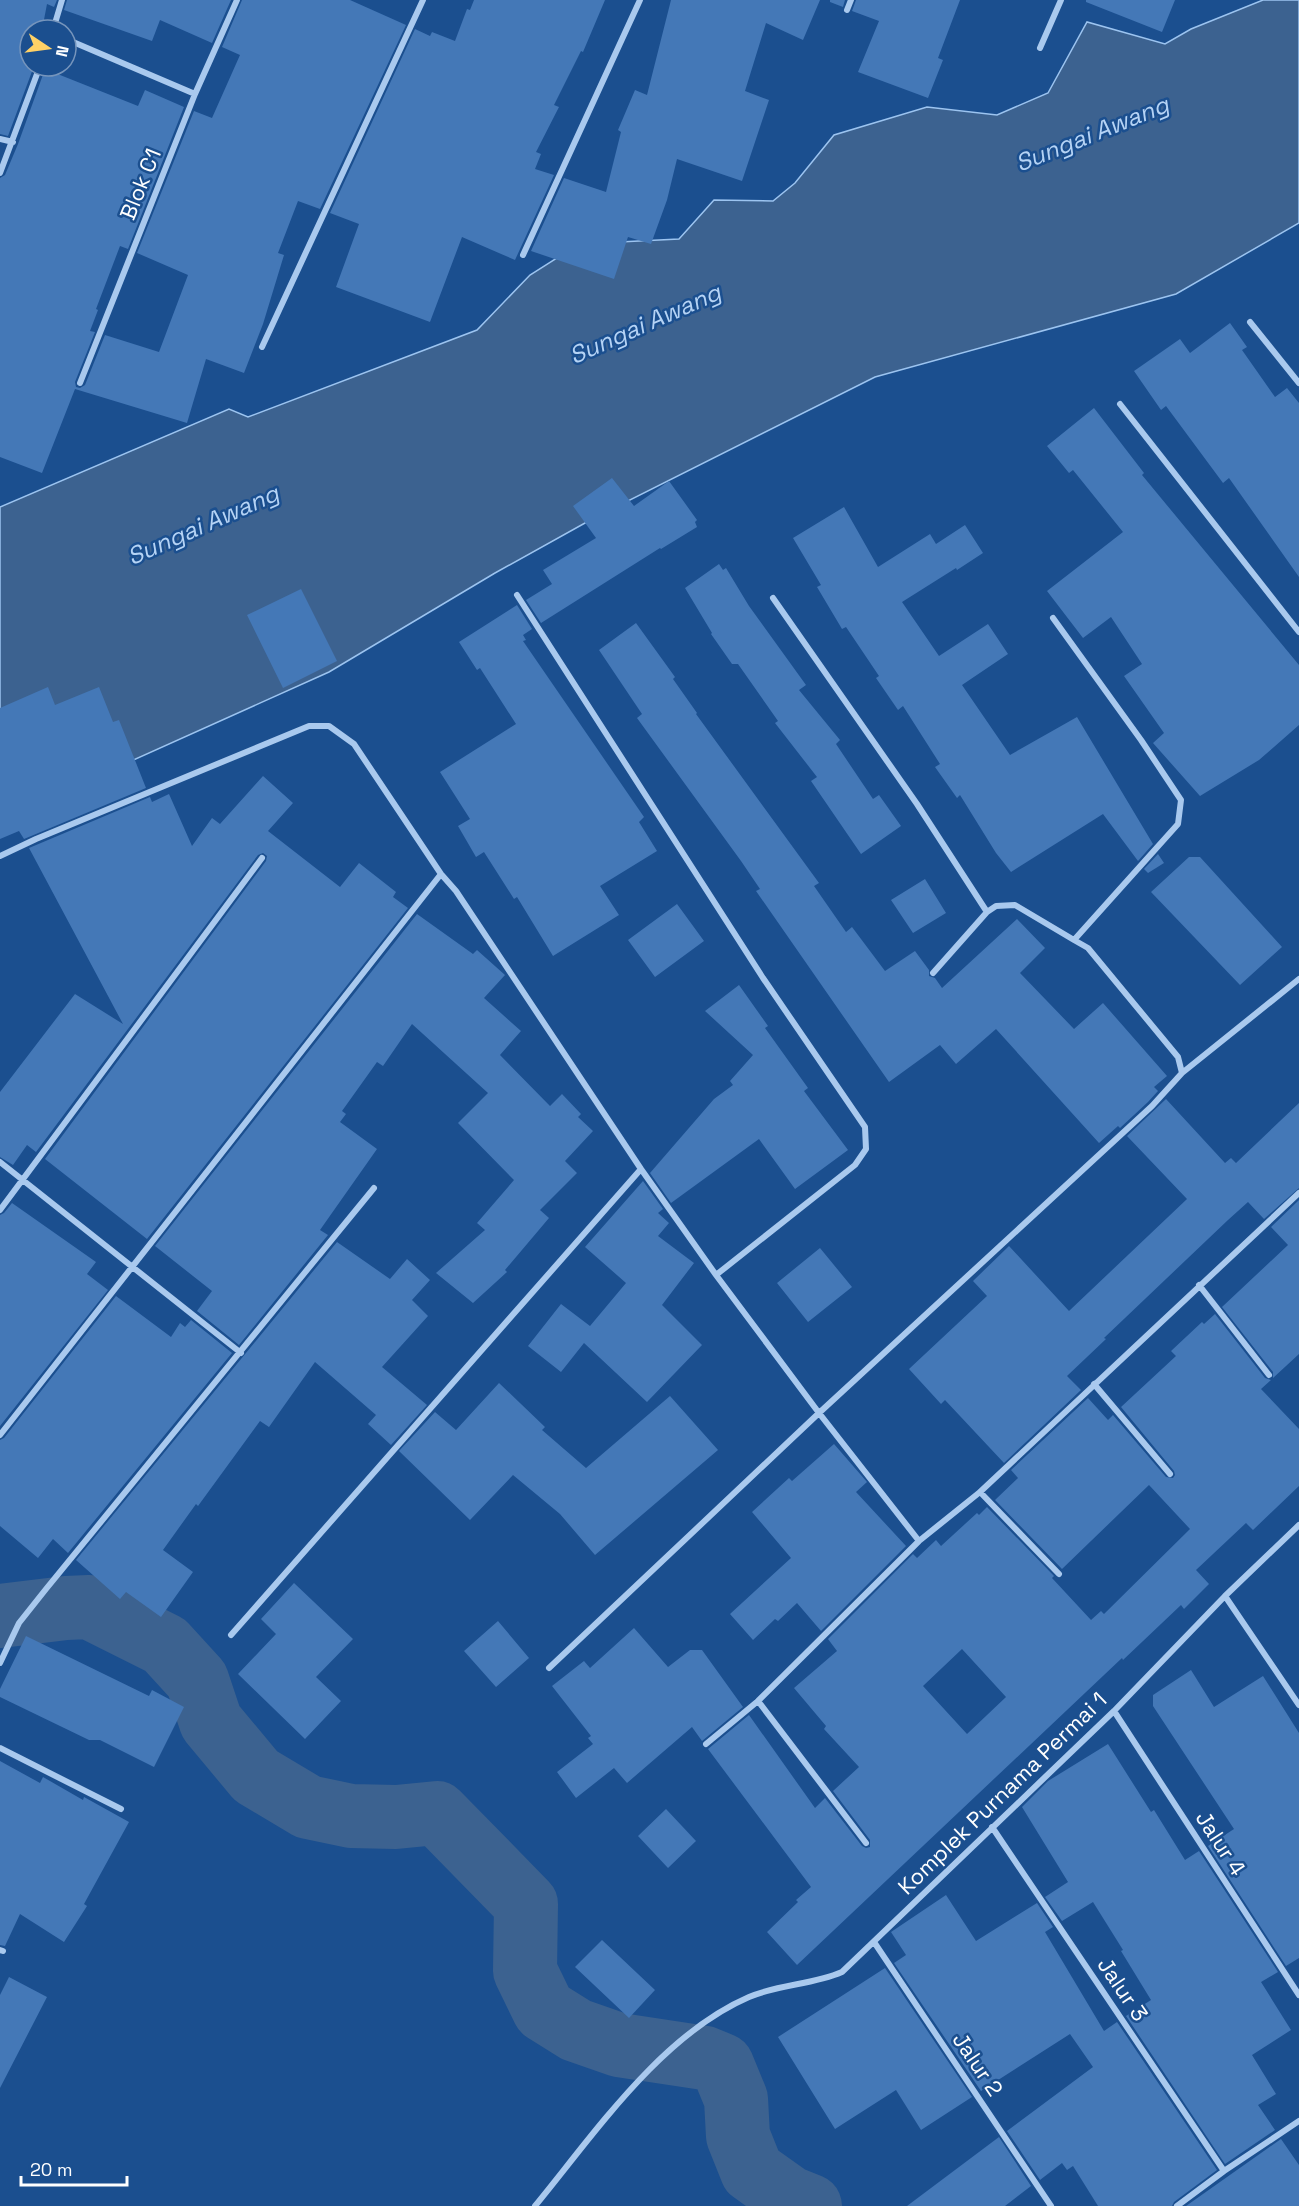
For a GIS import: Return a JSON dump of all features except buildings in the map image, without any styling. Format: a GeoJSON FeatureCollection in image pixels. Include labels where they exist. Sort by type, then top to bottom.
{"type":"FeatureCollection","features":[{"type":"Feature","properties":{"kind":"street"},"geometry":{"type":"LineString","coordinates":[[57,18],[62,0]]}},
{"type":"Feature","properties":{"kind":"street","name":"Blok C1"},"geometry":{"type":"LineString","coordinates":[[80,383],[195,94],[237,0]]}},
{"type":"Feature","properties":{"kind":"street"},"geometry":{"type":"LineString","coordinates":[[262,346],[423,0]]}},
{"type":"Feature","properties":{"kind":"street"},"geometry":{"type":"LineString","coordinates":[[523,255],[640,0]]}},
{"type":"Feature","properties":{"kind":"street"},"geometry":{"type":"LineString","coordinates":[[847,10],[851,0]]}},
{"type":"Feature","properties":{"kind":"street"},"geometry":{"type":"LineString","coordinates":[[1040,48],[1061,0]]}},
{"type":"Feature","properties":{"kind":"street"},"geometry":{"type":"LineString","coordinates":[[78,44],[195,94]]}},
{"type":"Feature","properties":{"kind":"street"},"geometry":{"type":"LineString","coordinates":[[0,173],[36,78]]}},
{"type":"Feature","properties":{"kind":"street"},"geometry":{"type":"LineString","coordinates":[[0,139],[13,142]]}},
{"type":"Feature","properties":{"kind":"street"},"geometry":{"type":"LineString","coordinates":[[1250,322],[1299,383]]}},
{"type":"Feature","properties":{"kind":"street"},"geometry":{"type":"LineString","coordinates":[[1120,404],[1299,632]]}},
{"type":"Feature","properties":{"kind":"street"},"geometry":{"type":"LineString","coordinates":[[517,595],[763,978],[866,1127],[866,1149],[855,1166],[716,1275]]}},
{"type":"Feature","properties":{"kind":"street"},"geometry":{"type":"LineString","coordinates":[[773,598],[917,804],[987,912]]}},
{"type":"Feature","properties":{"kind":"street"},"geometry":{"type":"LineString","coordinates":[[1053,618],[1181,800],[1178,824],[1074,940]]}},
{"type":"Feature","properties":{"kind":"street"},"geometry":{"type":"LineString","coordinates":[[0,856],[309,726],[329,726],[354,744],[441,874],[456,891],[640,1169],[819,1413],[919,1541]]}},
{"type":"Feature","properties":{"kind":"street"},"geometry":{"type":"LineString","coordinates":[[0,1210],[262,858]]}},
{"type":"Feature","properties":{"kind":"street"},"geometry":{"type":"LineString","coordinates":[[0,1435],[441,874]]}},
{"type":"Feature","properties":{"kind":"street"},"geometry":{"type":"LineString","coordinates":[[933,973],[987,912],[996,906],[1015,905],[1088,948],[1178,1057],[1182,1073]]}},
{"type":"Feature","properties":{"kind":"street"},"geometry":{"type":"LineString","coordinates":[[549,1668],[819,1413],[1152,1106],[1182,1073],[1299,979]]}},
{"type":"Feature","properties":{"kind":"street"},"geometry":{"type":"LineString","coordinates":[[0,1162],[241,1353]]}},
{"type":"Feature","properties":{"kind":"street"},"geometry":{"type":"LineString","coordinates":[[231,1635],[640,1169]]}},
{"type":"Feature","properties":{"kind":"street"},"geometry":{"type":"LineString","coordinates":[[0,1663],[19,1623],[374,1188]]}},
{"type":"Feature","properties":{"kind":"street"},"geometry":{"type":"LineString","coordinates":[[706,1744],[758,1701],[919,1541],[980,1492],[1299,1192]]}},
{"type":"Feature","properties":{"kind":"street"},"geometry":{"type":"LineString","coordinates":[[1199,1285],[1269,1375]]}},
{"type":"Feature","properties":{"kind":"street"},"geometry":{"type":"LineString","coordinates":[[1094,1384],[1170,1474]]}},
{"type":"Feature","properties":{"kind":"street"},"geometry":{"type":"LineString","coordinates":[[980,1492],[1059,1574]]}},
{"type":"Feature","properties":{"kind":"street","name":"Komplek Purnama Permai 1"},"geometry":{"type":"LineString","coordinates":[[535,2206],[641,2076],[694,2028],[750,1997],[824,1980],[842,1972],[1114,1711],[1225,1596],[1299,1525]]}},
{"type":"Feature","properties":{"kind":"street"},"geometry":{"type":"LineString","coordinates":[[1225,1596],[1299,1705]]}},
{"type":"Feature","properties":{"kind":"street"},"geometry":{"type":"LineString","coordinates":[[758,1701],[866,1843]]}},
{"type":"Feature","properties":{"kind":"street","name":"Jalur 4"},"geometry":{"type":"LineString","coordinates":[[1114,1711],[1299,1995]]}},
{"type":"Feature","properties":{"kind":"street"},"geometry":{"type":"LineString","coordinates":[[0,1748],[121,1809]]}},
{"type":"Feature","properties":{"kind":"street","name":"Jalur 3"},"geometry":{"type":"LineString","coordinates":[[992,1827],[1224,2171]]}},
{"type":"Feature","properties":{"kind":"street","name":"Jalur 2"},"geometry":{"type":"LineString","coordinates":[[874,1941],[1051,2206]]}},
{"type":"Feature","properties":{"kind":"street"},"geometry":{"type":"LineString","coordinates":[[1177,2206],[1224,2171],[1299,2121]]}},
{"type":"Feature","properties":{"kind":"water","name":"Sungai Awang"},"geometry":{"type":"Polygon","coordinates":[[[1263,0],[1299,0],[1299,223],[1176,294],[875,377],[594,518],[495,573],[329,672],[0,820],[0,507],[229,409],[248,417],[477,330],[530,275],[579,244],[679,239],[714,200],[773,201],[795,183],[834,135],[927,107],[997,115],[1048,93],[1087,22],[1165,44],[1191,29],[1263,0]]]}},
{"type":"Feature","properties":{"kind":"waterway"},"geometry":{"type":"LineString","coordinates":[[0,1616],[89,1607],[165,1645],[197,1680],[211,1722],[256,1776],[308,1807],[351,1816],[396,1817],[437,1813],[526,1904],[525,1971],[544,2010],[576,2030],[619,2045],[705,2058],[722,2065],[736,2099],[738,2136],[752,2171],[790,2198],[810,2206]]}}]}
